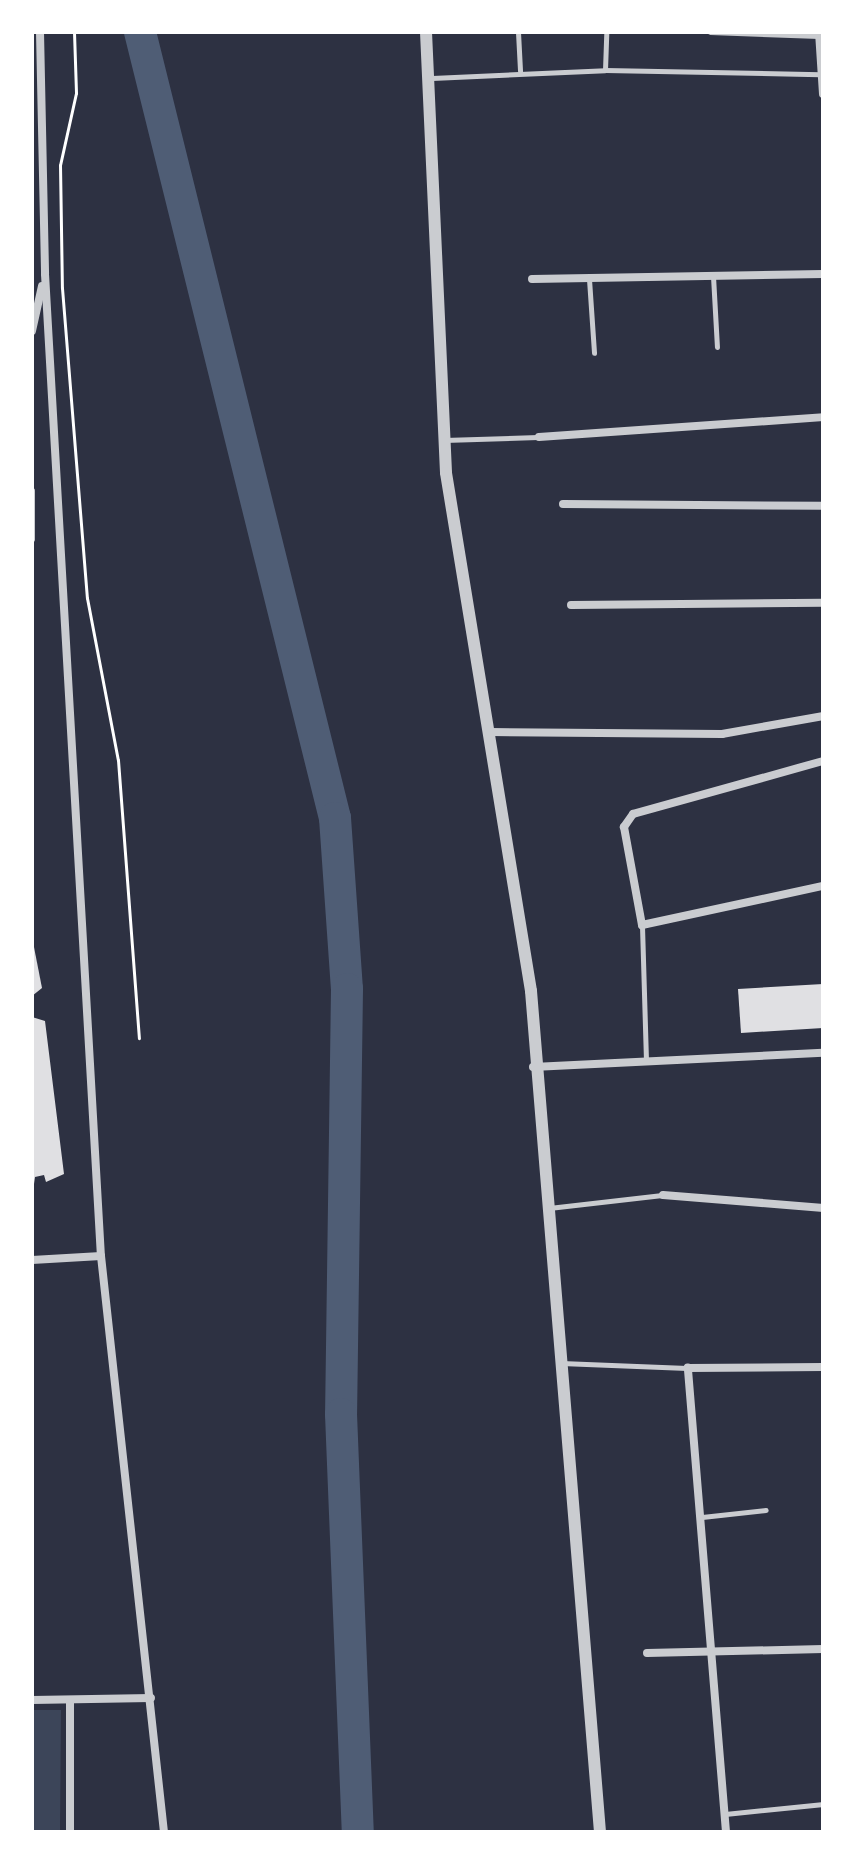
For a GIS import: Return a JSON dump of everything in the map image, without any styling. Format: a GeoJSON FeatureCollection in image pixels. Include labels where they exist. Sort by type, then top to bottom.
{"type":"FeatureCollection","features":[{"type":"Feature","properties":{"kind":"street"},"geometry":{"type":"LineString","coordinates":[[40,32],[45,274],[101,1256],[164,1832]]}},
{"type":"Feature","properties":{"kind":"street"},"geometry":{"type":"LineString","coordinates":[[426,32],[432,78],[443,440],[456,561],[491,732],[531,991],[533,1067],[600,1832]]}},
{"type":"Feature","properties":{"kind":"street"},"geometry":{"type":"LineString","coordinates":[[819,34],[823,94]]}},
{"type":"Feature","properties":{"kind":"street"},"geometry":{"type":"LineString","coordinates":[[32,152],[43,153]]}},
{"type":"Feature","properties":{"kind":"street"},"geometry":{"type":"LineString","coordinates":[[32,331],[45,274]]}},
{"type":"Feature","properties":{"kind":"street"},"geometry":{"type":"LineString","coordinates":[[532,279],[823,274]]}},
{"type":"Feature","properties":{"kind":"street"},"geometry":{"type":"LineString","coordinates":[[539,437],[823,417]]}},
{"type":"Feature","properties":{"kind":"street"},"geometry":{"type":"LineString","coordinates":[[563,504],[823,506]]}},
{"type":"Feature","properties":{"kind":"street"},"geometry":{"type":"LineString","coordinates":[[571,605],[823,603]]}},
{"type":"Feature","properties":{"kind":"street"},"geometry":{"type":"LineString","coordinates":[[491,732],[722,734],[823,716]]}},
{"type":"Feature","properties":{"kind":"street"},"geometry":{"type":"LineString","coordinates":[[823,761],[633,814],[624,827],[642,925],[823,886]]}},
{"type":"Feature","properties":{"kind":"street"},"geometry":{"type":"LineString","coordinates":[[533,1067],[823,1053]]}},
{"type":"Feature","properties":{"kind":"street"},"geometry":{"type":"LineString","coordinates":[[663,1195],[823,1208]]}},
{"type":"Feature","properties":{"kind":"street"},"geometry":{"type":"LineString","coordinates":[[32,1260],[101,1256]]}},
{"type":"Feature","properties":{"kind":"street"},"geometry":{"type":"LineString","coordinates":[[726,1832],[688,1368],[823,1367]]}},
{"type":"Feature","properties":{"kind":"street"},"geometry":{"type":"LineString","coordinates":[[647,1653],[823,1649]]}},
{"type":"Feature","properties":{"kind":"street"},"geometry":{"type":"LineString","coordinates":[[32,1700],[151,1698]]}},
{"type":"Feature","properties":{"kind":"street"},"geometry":{"type":"LineString","coordinates":[[70,1701],[70,1832]]}},
{"type":"Feature","properties":{"kind":"lane"},"geometry":{"type":"LineString","coordinates":[[518,32],[520,71]]}},
{"type":"Feature","properties":{"kind":"lane"},"geometry":{"type":"LineString","coordinates":[[605,70],[606,32]]}},
{"type":"Feature","properties":{"kind":"lane"},"geometry":{"type":"LineString","coordinates":[[710,32],[819,34]]}},
{"type":"Feature","properties":{"kind":"lane"},"geometry":{"type":"LineString","coordinates":[[432,78],[520,71],[605,70],[820,74]]}},
{"type":"Feature","properties":{"kind":"lane"},"geometry":{"type":"LineString","coordinates":[[713,276],[717,347]]}},
{"type":"Feature","properties":{"kind":"lane"},"geometry":{"type":"LineString","coordinates":[[589,278],[594,353]]}},
{"type":"Feature","properties":{"kind":"lane"},"geometry":{"type":"LineString","coordinates":[[443,440],[539,437]]}},
{"type":"Feature","properties":{"kind":"lane"},"geometry":{"type":"LineString","coordinates":[[32,490],[32,539]]}},
{"type":"Feature","properties":{"kind":"lane"},"geometry":{"type":"LineString","coordinates":[[642,925],[646,1062]]}},
{"type":"Feature","properties":{"kind":"lane"},"geometry":{"type":"LineString","coordinates":[[546,1208],[663,1195]]}},
{"type":"Feature","properties":{"kind":"lane"},"geometry":{"type":"LineString","coordinates":[[559,1362],[688,1368]]}},
{"type":"Feature","properties":{"kind":"lane"},"geometry":{"type":"LineString","coordinates":[[702,1517],[766,1510]]}},
{"type":"Feature","properties":{"kind":"lane"},"geometry":{"type":"LineString","coordinates":[[724,1814],[823,1804]]}},
{"type":"Feature","properties":{"kind":"path"},"geometry":{"type":"LineString","coordinates":[[74,32],[76,93],[60,165],[62,288],[87,598],[118,760],[139,1038]]}},
{"type":"Feature","properties":{"kind":"shaded area"},"geometry":{"type":"Polygon","coordinates":[[[32,1710],[61,1710],[60,1832],[32,1832],[32,1710]]]}},
{"type":"Feature","properties":{"kind":"building"},"geometry":{"type":"Polygon","coordinates":[[[32,937],[42,988],[32,996],[32,937]]]}},
{"type":"Feature","properties":{"kind":"building"},"geometry":{"type":"Polygon","coordinates":[[[823,984],[823,1028],[741,1033],[738,989],[823,984]]]}},
{"type":"Feature","properties":{"kind":"building"},"geometry":{"type":"Polygon","coordinates":[[[32,1017],[45,1021],[64,1174],[46,1182],[44,1175],[35,1177],[34,1184],[32,1017]]]}},
{"type":"Feature","properties":{"kind":"waterway"},"geometry":{"type":"LineString","coordinates":[[140,32],[335,818],[347,989],[341,1414],[358,1832]]}}]}
